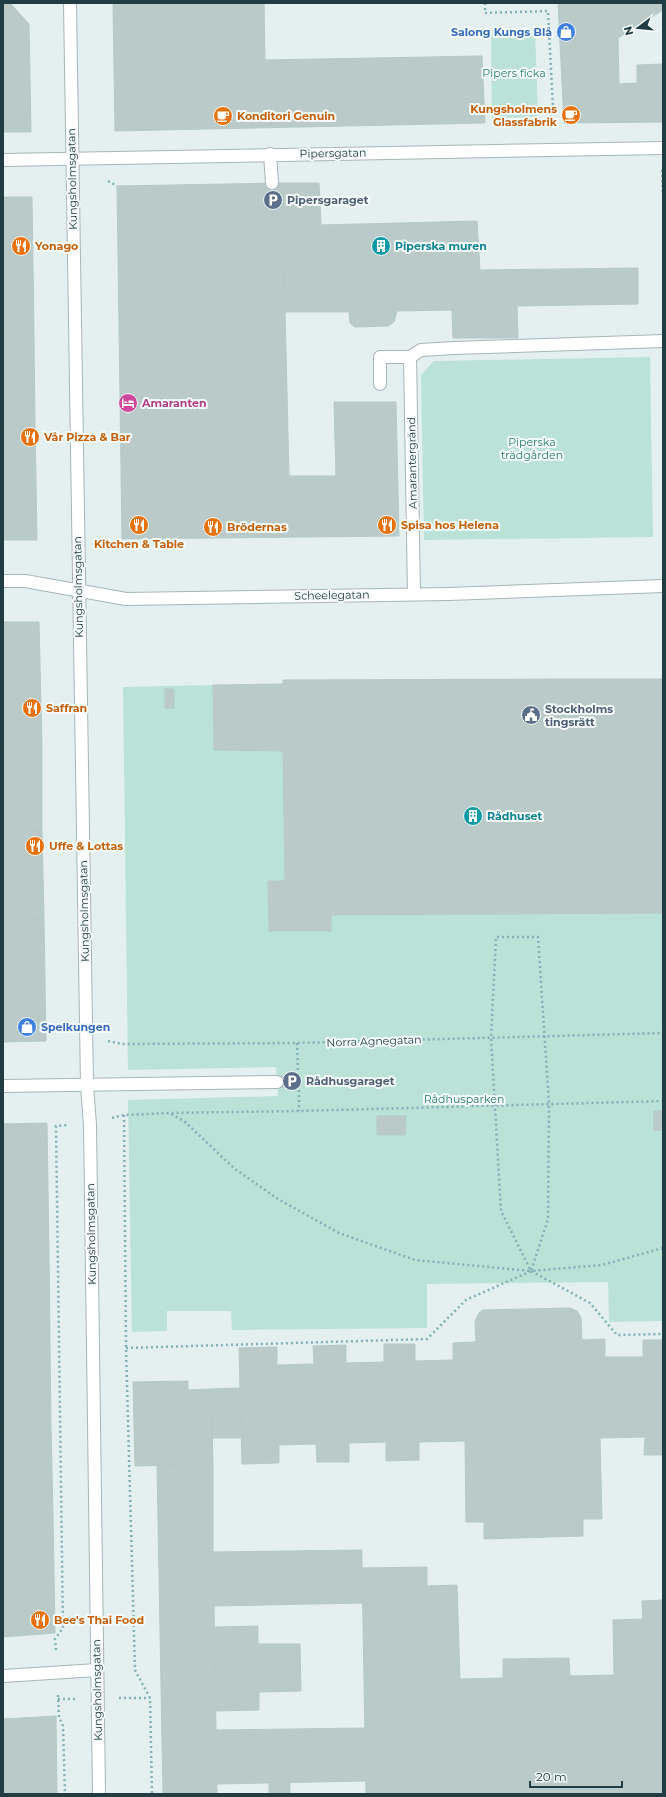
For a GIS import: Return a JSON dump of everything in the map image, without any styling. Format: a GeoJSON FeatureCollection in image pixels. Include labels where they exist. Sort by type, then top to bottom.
{"type":"FeatureCollection","features":[{"type":"Feature","properties":{"kind":"street","name":"Kungsholmsgatan"},"geometry":{"type":"LineString","coordinates":[[70,3],[78,590],[87,1085],[90,1125],[99,1794]]}},
{"type":"Feature","properties":{"kind":"street","name":"Pipersgatan"},"geometry":{"type":"LineString","coordinates":[[3,160],[663,148]]}},
{"type":"Feature","properties":{"kind":"street"},"geometry":{"type":"LineString","coordinates":[[270,154],[272,184]]}},
{"type":"Feature","properties":{"kind":"street"},"geometry":{"type":"LineString","coordinates":[[380,384],[380,357],[410,357],[421,350],[663,341]]}},
{"type":"Feature","properties":{"kind":"street","name":"Amarantergränd"},"geometry":{"type":"LineString","coordinates":[[410,357],[414,594]]}},
{"type":"Feature","properties":{"kind":"street","name":"Scheelegatan"},"geometry":{"type":"LineString","coordinates":[[3,581],[25,581],[126,599],[414,594],[663,586]]}},
{"type":"Feature","properties":{"kind":"street"},"geometry":{"type":"LineString","coordinates":[[3,1086],[277,1082]]}},
{"type":"Feature","properties":{"kind":"street"},"geometry":{"type":"LineString","coordinates":[[3,1676],[97,1670]]}},
{"type":"Feature","properties":{"kind":"path"},"geometry":{"type":"LineString","coordinates":[[484,3],[485,13],[548,11],[553,106]]}},
{"type":"Feature","properties":{"kind":"path"},"geometry":{"type":"LineString","coordinates":[[662,177],[663,195]]}},
{"type":"Feature","properties":{"kind":"path"},"geometry":{"type":"LineString","coordinates":[[126,1348],[427,1339],[466,1300],[531,1271],[548,1219],[549,1104],[543,1036],[538,937],[496,937],[491,1038],[501,1211],[531,1271],[590,1302],[617,1335],[663,1334]]}},
{"type":"Feature","properties":{"kind":"path","name":"Norra Agnegatan"},"geometry":{"type":"LineString","coordinates":[[86,1036],[122,1044],[297,1043],[663,1033]]}},
{"type":"Feature","properties":{"kind":"path"},"geometry":{"type":"LineString","coordinates":[[65,1794],[63,1726],[59,1717],[55,1639],[63,1628],[56,1126],[90,1125],[124,1115],[169,1113],[663,1102]]}},
{"type":"Feature","properties":{"kind":"path"},"geometry":{"type":"LineString","coordinates":[[169,1113],[184,1120],[235,1169],[266,1190],[339,1233],[415,1260],[531,1271],[602,1264],[663,1248]]}},
{"type":"Feature","properties":{"kind":"path"},"geometry":{"type":"LineString","coordinates":[[124,1115],[126,1348],[135,1670],[150,1698],[152,1794]]}},
{"type":"Feature","properties":{"kind":"green space","name":"Pipers ficka"},"geometry":{"type":"Polygon","coordinates":[[[535,29],[538,117],[492,118],[491,30],[535,29]]]}},
{"type":"Feature","properties":{"kind":"green space","name":"Piperska trädgården"},"geometry":{"type":"Polygon","coordinates":[[[650,357],[653,537],[424,540],[421,375],[434,361],[650,357]]]}},
{"type":"Feature","properties":{"kind":"green space","name":"Rådhusparken"},"geometry":{"type":"Polygon","coordinates":[[[213,685],[214,750],[283,751],[285,881],[268,882],[269,931],[331,931],[331,915],[663,913],[663,1321],[609,1322],[608,1282],[427,1284],[427,1328],[232,1330],[231,1311],[167,1311],[167,1331],[132,1332],[128,1100],[278,1096],[276,1067],[128,1070],[123,687],[213,685]]]}},
{"type":"Feature","properties":{"kind":"building"},"geometry":{"type":"Polygon","coordinates":[[[3,3],[10,3],[29,24],[31,132],[3,132],[3,3]]]}},
{"type":"Feature","properties":{"kind":"building"},"geometry":{"type":"Polygon","coordinates":[[[113,3],[264,3],[265,60],[482,56],[485,123],[115,131],[113,3]]]}},
{"type":"Feature","properties":{"kind":"building"},"geometry":{"type":"Polygon","coordinates":[[[558,3],[663,3],[663,10],[618,38],[619,84],[637,83],[637,65],[663,64],[663,122],[564,123],[558,3]]]}},
{"type":"Feature","properties":{"kind":"building"},"geometry":{"type":"Polygon","coordinates":[[[282,183],[289,476],[336,476],[334,402],[396,402],[399,536],[122,539],[117,186],[282,183]]]}},
{"type":"Feature","properties":{"kind":"building","name":"Piperska muren"},"geometry":{"type":"Polygon","coordinates":[[[282,183],[319,183],[321,225],[477,221],[480,270],[638,268],[638,304],[517,306],[518,338],[453,338],[452,310],[397,311],[394,322],[388,326],[355,327],[350,323],[349,312],[285,312],[282,183]]]}},
{"type":"Feature","properties":{"kind":"building"},"geometry":{"type":"Polygon","coordinates":[[[3,197],[32,197],[34,333],[3,334],[3,197]]]}},
{"type":"Feature","properties":{"kind":"building"},"geometry":{"type":"Polygon","coordinates":[[[34,333],[35,426],[3,427],[3,334],[34,333]]]}},
{"type":"Feature","properties":{"kind":"building"},"geometry":{"type":"Polygon","coordinates":[[[35,426],[37,540],[3,540],[3,427],[35,426]]]}},
{"type":"Feature","properties":{"kind":"building"},"geometry":{"type":"Polygon","coordinates":[[[3,622],[39,622],[42,746],[3,746],[3,622]]]}},
{"type":"Feature","properties":{"kind":"building","name":"Rådhuset"},"geometry":{"type":"Polygon","coordinates":[[[663,679],[663,913],[331,915],[331,931],[269,931],[268,881],[285,881],[283,751],[214,750],[213,685],[283,684],[283,680],[663,679]]]}},
{"type":"Feature","properties":{"kind":"building"},"geometry":{"type":"Polygon","coordinates":[[[165,689],[174,689],[174,708],[165,708],[165,689]]]}},
{"type":"Feature","properties":{"kind":"building"},"geometry":{"type":"Polygon","coordinates":[[[3,746],[42,746],[42,831],[3,832],[3,746]]]}},
{"type":"Feature","properties":{"kind":"building"},"geometry":{"type":"Polygon","coordinates":[[[42,831],[44,919],[3,920],[3,832],[42,831]]]}},
{"type":"Feature","properties":{"kind":"building"},"geometry":{"type":"Polygon","coordinates":[[[44,919],[46,1041],[3,1042],[3,920],[44,919]]]}},
{"type":"Feature","properties":{"kind":"building"},"geometry":{"type":"Polygon","coordinates":[[[654,1111],[663,1111],[663,1130],[654,1130],[654,1111]]]}},
{"type":"Feature","properties":{"kind":"building"},"geometry":{"type":"Polygon","coordinates":[[[377,1116],[406,1116],[405,1135],[377,1135],[377,1116]]]}},
{"type":"Feature","properties":{"kind":"building"},"geometry":{"type":"Polygon","coordinates":[[[47,1123],[49,1253],[3,1254],[3,1124],[47,1123]]]}},
{"type":"Feature","properties":{"kind":"building"},"geometry":{"type":"Polygon","coordinates":[[[49,1253],[51,1427],[3,1428],[3,1254],[49,1253]]]}},
{"type":"Feature","properties":{"kind":"building"},"geometry":{"type":"Polygon","coordinates":[[[570,1308],[577,1311],[581,1318],[582,1340],[605,1339],[605,1357],[643,1357],[643,1340],[663,1340],[663,1455],[644,1455],[645,1437],[600,1438],[602,1519],[583,1519],[583,1536],[484,1539],[484,1522],[466,1522],[465,1441],[419,1442],[419,1460],[386,1461],[386,1442],[349,1443],[349,1462],[317,1462],[316,1444],[279,1445],[279,1463],[242,1464],[239,1348],[277,1347],[277,1365],[314,1364],[313,1346],[346,1345],[346,1363],[384,1362],[384,1344],[415,1344],[415,1361],[453,1360],[453,1343],[476,1342],[475,1321],[479,1313],[483,1310],[570,1308]]]}},
{"type":"Feature","properties":{"kind":"building"},"geometry":{"type":"Polygon","coordinates":[[[188,1381],[188,1390],[211,1389],[213,1464],[135,1466],[133,1382],[188,1381]]]}},
{"type":"Feature","properties":{"kind":"building"},"geometry":{"type":"Polygon","coordinates":[[[240,1388],[241,1438],[212,1438],[211,1389],[240,1388]]]}},
{"type":"Feature","properties":{"kind":"building"},"geometry":{"type":"Polygon","coordinates":[[[51,1427],[53,1515],[3,1516],[3,1428],[51,1427]]]}},
{"type":"Feature","properties":{"kind":"building"},"geometry":{"type":"Polygon","coordinates":[[[213,1464],[213,1552],[362,1550],[363,1603],[214,1606],[216,1730],[365,1728],[366,1781],[217,1784],[217,1794],[163,1794],[157,1466],[213,1464]]]}},
{"type":"Feature","properties":{"kind":"building"},"geometry":{"type":"Polygon","coordinates":[[[53,1515],[55,1633],[3,1637],[3,1516],[53,1515]]]}},
{"type":"Feature","properties":{"kind":"building"},"geometry":{"type":"Polygon","coordinates":[[[427,1567],[427,1586],[457,1585],[460,1679],[503,1678],[503,1659],[569,1658],[570,1676],[614,1675],[613,1620],[643,1619],[642,1601],[663,1600],[663,1794],[366,1794],[362,1568],[427,1567]]]}},
{"type":"Feature","properties":{"kind":"building"},"geometry":{"type":"Polygon","coordinates":[[[258,1626],[258,1644],[300,1644],[301,1691],[259,1692],[259,1710],[216,1711],[215,1627],[258,1626]]]}},
{"type":"Feature","properties":{"kind":"building"},"geometry":{"type":"Polygon","coordinates":[[[56,1716],[57,1794],[4,1794],[3,1719],[56,1716]]]}},
{"type":"Feature","properties":{"kind":"building"},"geometry":{"type":"Polygon","coordinates":[[[290,1782],[290,1794],[269,1794],[269,1783],[290,1782]]]}},
{"type":"Feature","properties":{"kind":"tunnel"},"geometry":{"type":"LineString","coordinates":[[272,183],[273,200]]}},
{"type":"Feature","properties":{"kind":"tunnel"},"geometry":{"type":"LineString","coordinates":[[277,1082],[292,1081]]}},
{"type":"Feature","properties":{"kind":"place","name":"Salong Kungs Blå"},"geometry":{"type":"Point","coordinates":[566,32]}},
{"type":"Feature","properties":{"kind":"place","name":"Kungsholmens Glassfabrik"},"geometry":{"type":"Point","coordinates":[571,115]}},
{"type":"Feature","properties":{"kind":"place","name":"Konditori Genuin"},"geometry":{"type":"Point","coordinates":[223,116]}},
{"type":"Feature","properties":{"kind":"place","name":"Pipersgaraget"},"geometry":{"type":"Point","coordinates":[273,200]}},
{"type":"Feature","properties":{"kind":"place","name":"Yonago"},"geometry":{"type":"Point","coordinates":[21,246]}},
{"type":"Feature","properties":{"kind":"place","name":"Piperska muren"},"geometry":{"type":"Point","coordinates":[381,246]}},
{"type":"Feature","properties":{"kind":"place","name":"Amaranten"},"geometry":{"type":"Point","coordinates":[128,403]}},
{"type":"Feature","properties":{"kind":"place","name":"Vår Pizza & Bar"},"geometry":{"type":"Point","coordinates":[30,437]}},
{"type":"Feature","properties":{"kind":"place","name":"Kitchen & Table"},"geometry":{"type":"Point","coordinates":[139,525]}},
{"type":"Feature","properties":{"kind":"place","name":"Spisa hos Helena"},"geometry":{"type":"Point","coordinates":[387,525]}},
{"type":"Feature","properties":{"kind":"place","name":"Brödernas"},"geometry":{"type":"Point","coordinates":[213,527]}},
{"type":"Feature","properties":{"kind":"place","name":"Saffran"},"geometry":{"type":"Point","coordinates":[32,708]}},
{"type":"Feature","properties":{"kind":"place","name":"Stockholms tingsrätt"},"geometry":{"type":"Point","coordinates":[531,715]}},
{"type":"Feature","properties":{"kind":"place","name":"Rådhuset"},"geometry":{"type":"Point","coordinates":[473,816]}},
{"type":"Feature","properties":{"kind":"place","name":"Uffe & Lottas"},"geometry":{"type":"Point","coordinates":[35,846]}},
{"type":"Feature","properties":{"kind":"place","name":"Spelkungen"},"geometry":{"type":"Point","coordinates":[27,1027]}},
{"type":"Feature","properties":{"kind":"place","name":"Rådhusgaraget"},"geometry":{"type":"Point","coordinates":[292,1081]}},
{"type":"Feature","properties":{"kind":"place","name":"Bee's Thai Food"},"geometry":{"type":"Point","coordinates":[40,1620]}}]}
